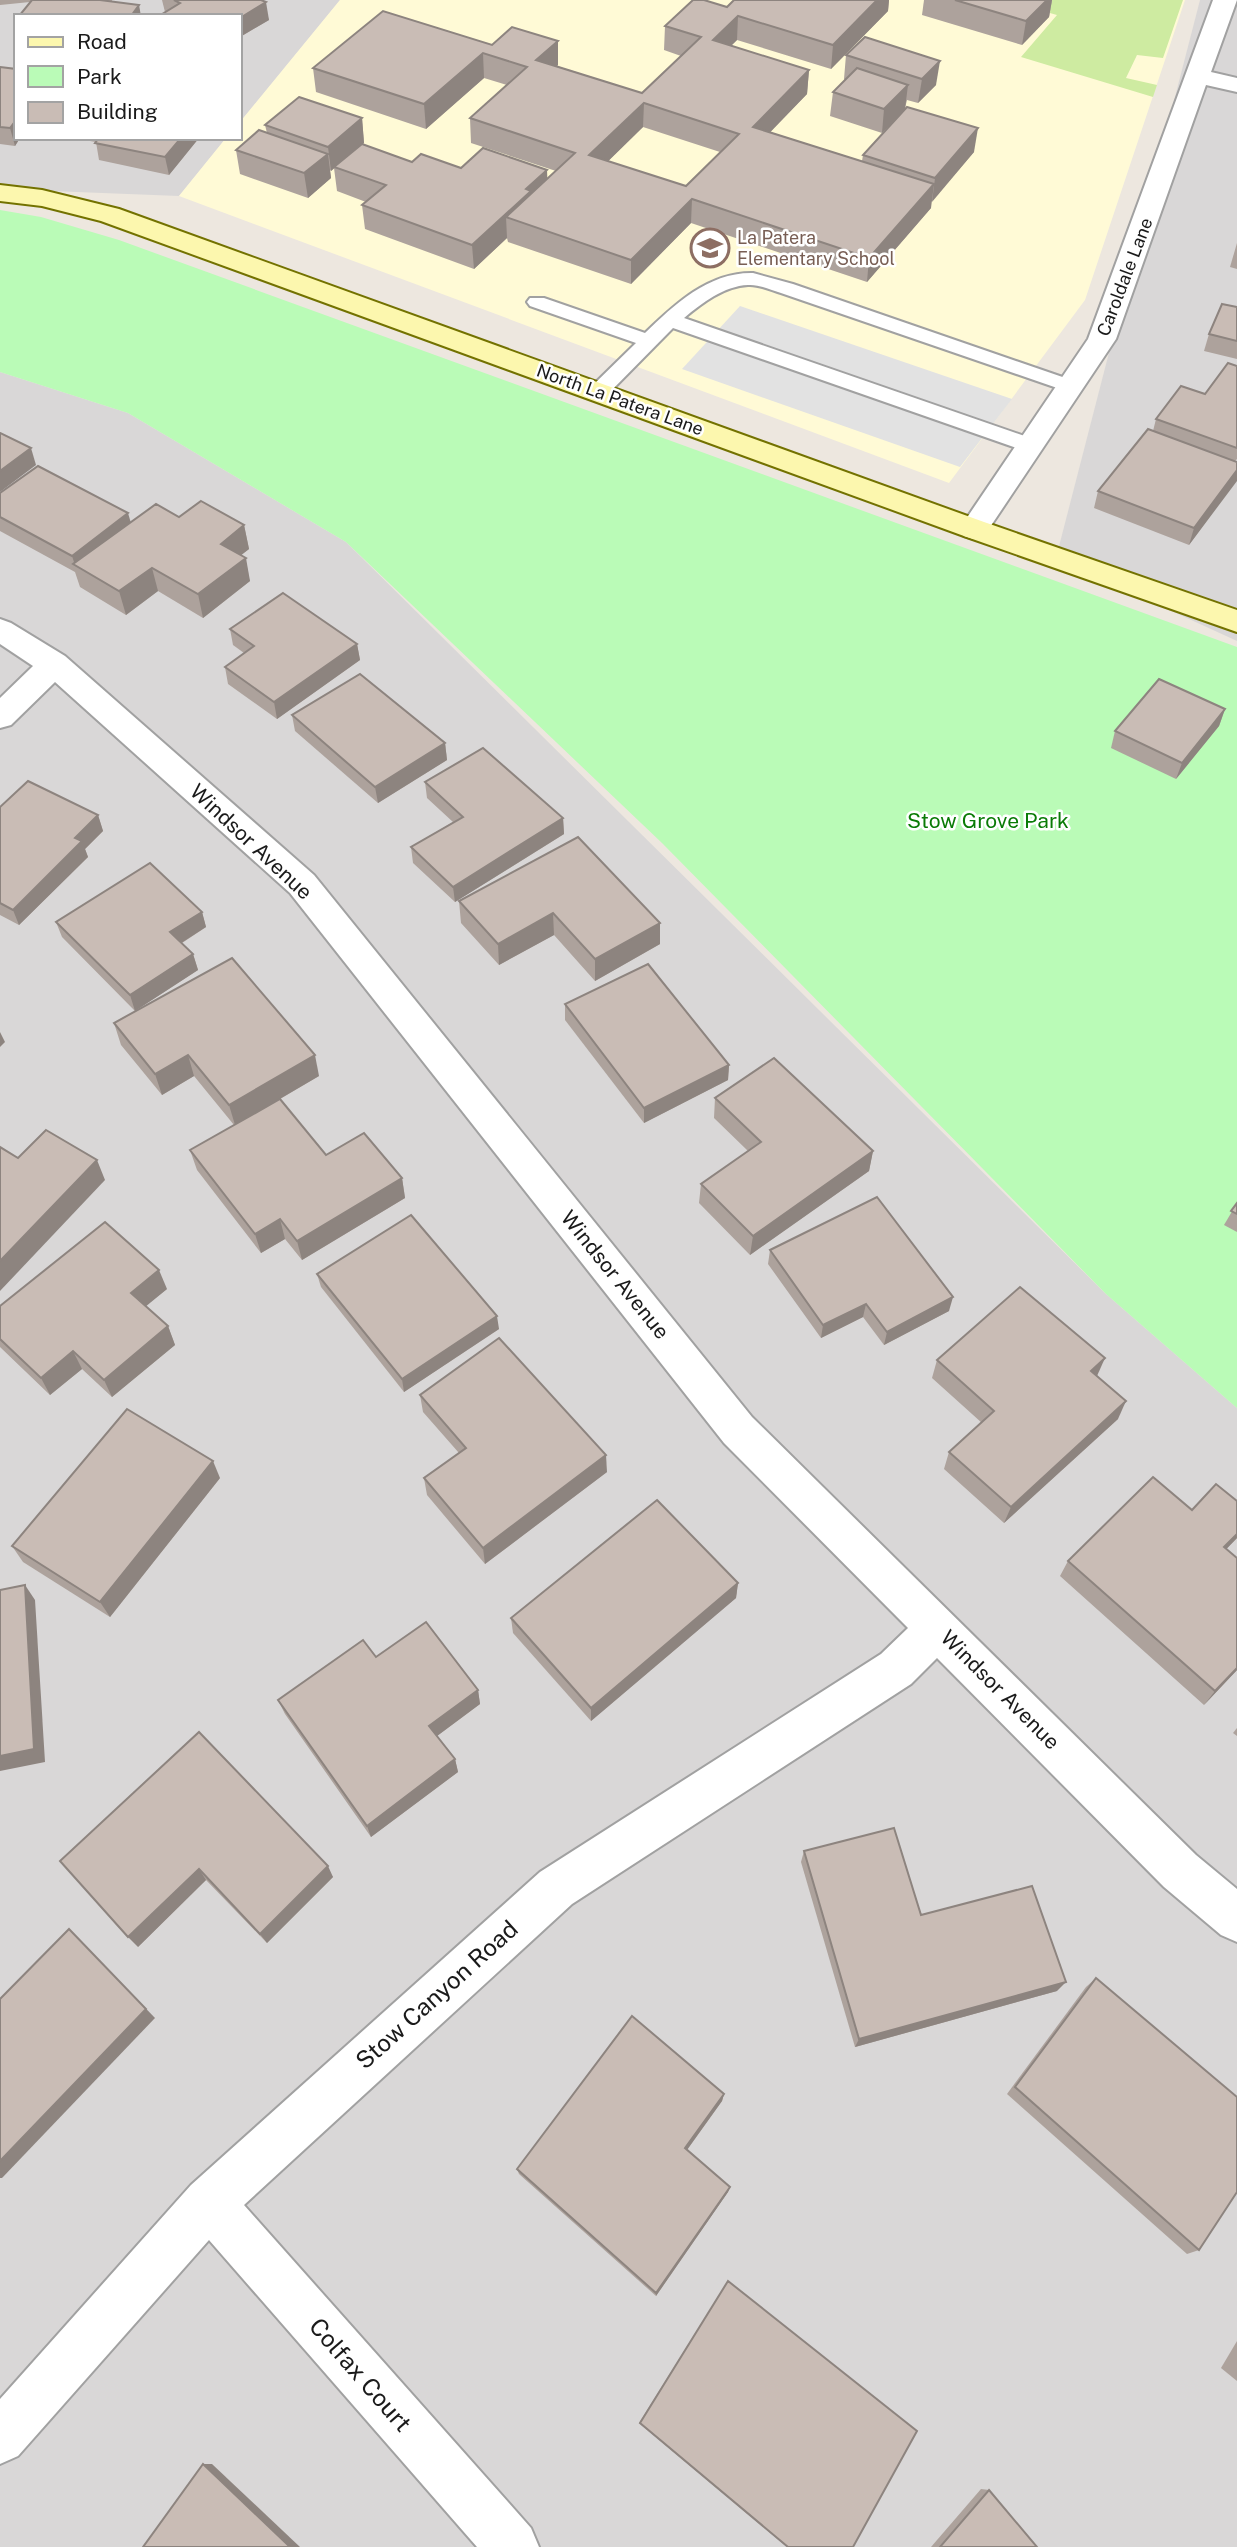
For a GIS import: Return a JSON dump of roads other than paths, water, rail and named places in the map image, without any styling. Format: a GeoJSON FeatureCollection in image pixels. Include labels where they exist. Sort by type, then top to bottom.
{"type":"FeatureCollection","features":[{"type":"Feature","properties":{"kind":"street","name":"Caroldale Lane"},"geometry":{"type":"LineString","coordinates":[[974,529],[1102,339],[1225,0]]}},
{"type":"Feature","properties":{"kind":"street"},"geometry":{"type":"LineString","coordinates":[[1197,76],[1237,85]]}},
{"type":"Feature","properties":{"kind":"street","name":"North La Patera Lane"},"geometry":{"type":"LineString","coordinates":[[0,193],[42,198],[110,215],[974,529],[1237,621]]}},
{"type":"Feature","properties":{"kind":"street","name":"Windsor Avenue"},"geometry":{"type":"LineString","coordinates":[[0,631],[54,664],[302,884],[738,1430],[1180,1871],[1237,1919]]}},
{"type":"Feature","properties":{"kind":"street"},"geometry":{"type":"LineString","coordinates":[[0,717],[54,664]]}},
{"type":"Feature","properties":{"kind":"street","name":"Stow Canyon Road"},"geometry":{"type":"LineString","coordinates":[[0,2438],[209,2203],[556,1888],[896,1669],[938,1629]]}},
{"type":"Feature","properties":{"kind":"street","name":"Colfax Court"},"geometry":{"type":"LineString","coordinates":[[209,2203],[512,2547]]}},
{"type":"Feature","properties":{"kind":"lane"},"geometry":{"type":"LineString","coordinates":[[598,392],[686,305],[720,286],[748,279],[786,288],[1070,386]]}},
{"type":"Feature","properties":{"kind":"lane"},"geometry":{"type":"LineString","coordinates":[[537,302],[650,341]]}},
{"type":"Feature","properties":{"kind":"lane"},"geometry":{"type":"LineString","coordinates":[[671,320],[1029,445]]}},
{"type":"Feature","properties":{"kind":"place","name":"La Patera Elementary School"},"geometry":{"type":"Point","coordinates":[710,248]}},
{"type":"Feature","properties":{"kind":"park label","name":"Stow Grove Park"},"geometry":{"type":"Point","coordinates":[988,821]}}]}
